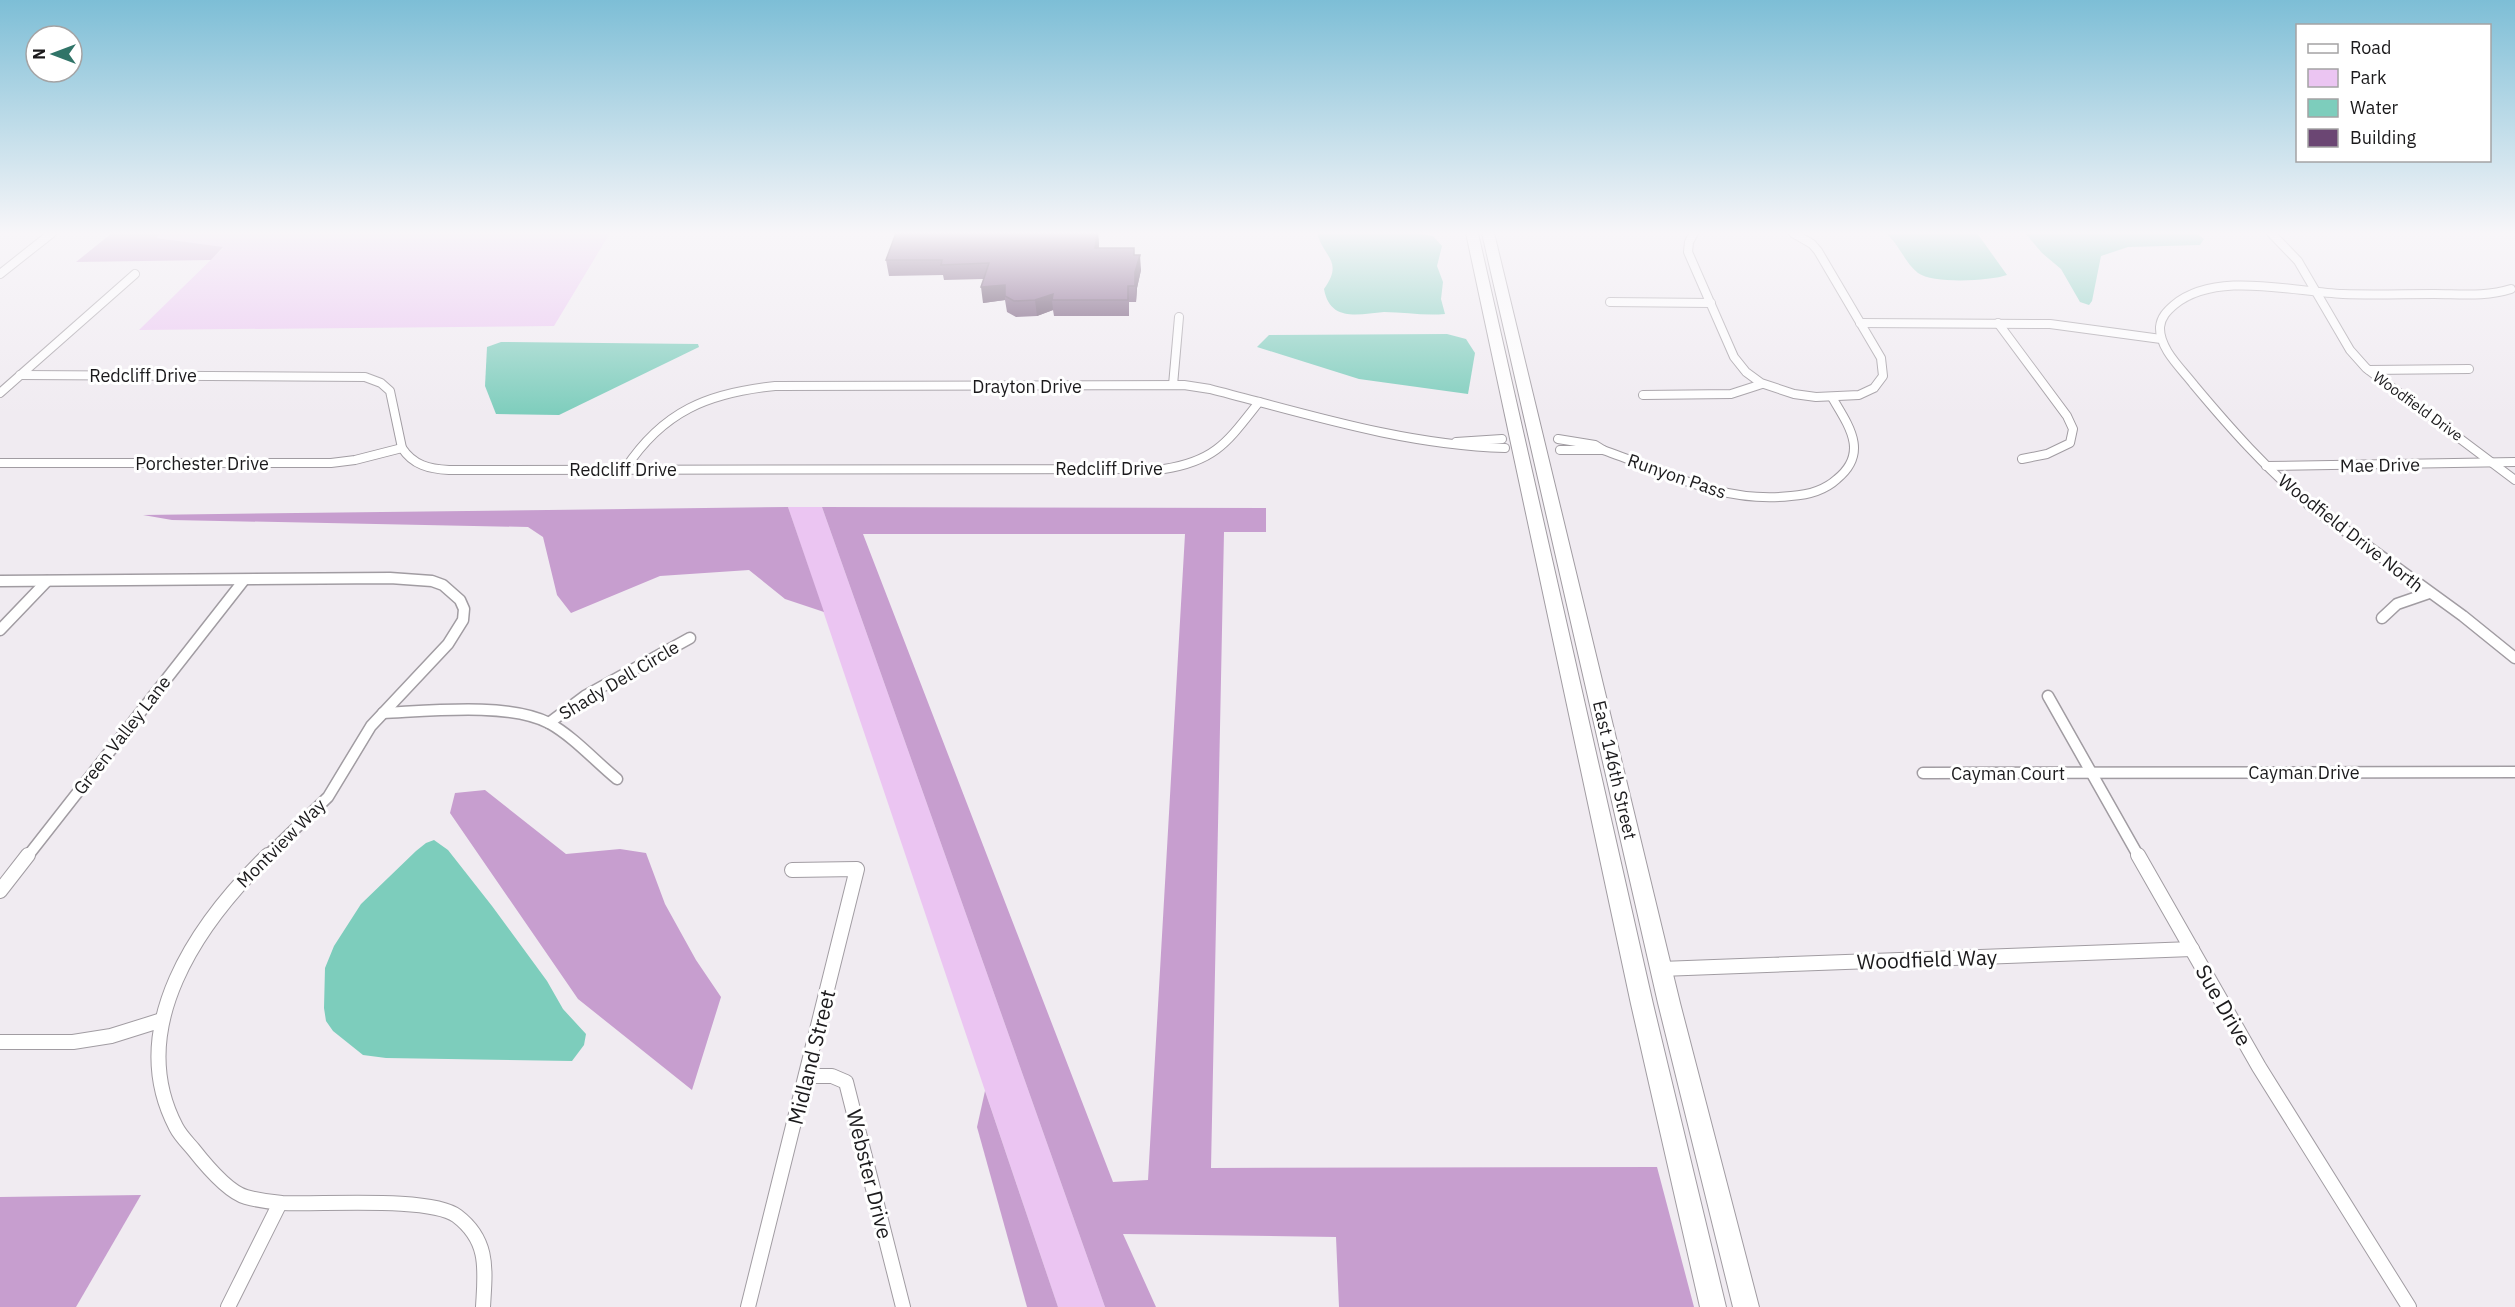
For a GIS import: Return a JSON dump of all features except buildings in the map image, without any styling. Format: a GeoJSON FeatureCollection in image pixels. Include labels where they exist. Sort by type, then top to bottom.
{"type":"FeatureCollection","features":[{"type":"Feature","properties":{"kind":"main road","name":"East 146th Street"},"geometry":{"type":"LineString","coordinates":[[1485,294],[1642,1004],[1713,1307]]}},
{"type":"Feature","properties":{"kind":"main road","name":"East 146th Street"},"geometry":{"type":"LineString","coordinates":[[1502,294],[1661,969],[1746,1307]]}},
{"type":"Feature","properties":{"kind":"street"},"geometry":{"type":"LineString","coordinates":[[0,393],[112,294]]}},
{"type":"Feature","properties":{"kind":"street"},"geometry":{"type":"LineString","coordinates":[[1707,294],[1734,357],[1746,372],[1762,384],[1794,394],[1833,399],[1864,393],[1876,386],[1883,376],[1881,358],[1843,294]]}},
{"type":"Feature","properties":{"kind":"street"},"geometry":{"type":"LineString","coordinates":[[1860,323],[2050,324],[2161,339],[2160,327],[2164,314],[2175,303],[2192,294]]}},
{"type":"Feature","properties":{"kind":"street","name":"Woodfield Drive"},"geometry":{"type":"LineString","coordinates":[[2317,294],[2350,350],[2369,370],[2515,480]]}},
{"type":"Feature","properties":{"kind":"street"},"geometry":{"type":"LineString","coordinates":[[2344,294],[2480,294]]}},
{"type":"Feature","properties":{"kind":"street"},"geometry":{"type":"LineString","coordinates":[[1610,302],[1711,303]]}},
{"type":"Feature","properties":{"kind":"street"},"geometry":{"type":"LineString","coordinates":[[1173,385],[1179,317]]}},
{"type":"Feature","properties":{"kind":"street"},"geometry":{"type":"LineString","coordinates":[[1998,323],[2067,416],[2073,429],[2070,443],[2039,457],[2022,459]]}},
{"type":"Feature","properties":{"kind":"street","name":"Woodfield Drive North"},"geometry":{"type":"LineString","coordinates":[[2161,339],[2174,360],[2266,466],[2329,520],[2515,658]]}},
{"type":"Feature","properties":{"kind":"street"},"geometry":{"type":"LineString","coordinates":[[2369,370],[2469,369]]}},
{"type":"Feature","properties":{"kind":"street","name":"Redcliff Drive"},"geometry":{"type":"LineString","coordinates":[[20,375],[346,375],[366,377],[385,384],[390,391],[402,448],[415,463],[439,470],[1175,468],[1197,463],[1213,455],[1259,402]]}},
{"type":"Feature","properties":{"kind":"street"},"geometry":{"type":"LineString","coordinates":[[1643,395],[1731,394],[1762,384]]}},
{"type":"Feature","properties":{"kind":"street","name":"Drayton Drive"},"geometry":{"type":"LineString","coordinates":[[625,469],[644,439],[666,420],[704,401],[743,390],[775,386],[1173,385],[1210,389],[1396,437],[1453,443],[1467,447],[1503,444]]}},
{"type":"Feature","properties":{"kind":"street","name":"Runyon Pass"},"geometry":{"type":"LineString","coordinates":[[1558,439],[1595,445],[1699,487],[1741,497],[1803,495],[1828,487],[1842,477],[1851,461],[1854,437],[1833,399]]}},
{"type":"Feature","properties":{"kind":"street","name":"Porchester Drive"},"geometry":{"type":"LineString","coordinates":[[0,463],[332,463],[355,460],[402,448]]}},
{"type":"Feature","properties":{"kind":"street","name":"Runyon Pass"},"geometry":{"type":"LineString","coordinates":[[1560,450],[1603,450]]}},
{"type":"Feature","properties":{"kind":"street","name":"Mae Drive"},"geometry":{"type":"LineString","coordinates":[[2266,466],[2417,466],[2515,462]]}},
{"type":"Feature","properties":{"kind":"street","name":"Montview Way"},"geometry":{"type":"LineString","coordinates":[[0,581],[390,578],[432,581],[452,591],[460,600],[464,609],[463,620],[456,633],[371,726],[327,796],[242,880],[208,922],[186,956],[172,984],[162,1020],[159,1078],[176,1128],[210,1170],[243,1196],[280,1203],[426,1205],[456,1215],[474,1234],[486,1263],[483,1307]]}},
{"type":"Feature","properties":{"kind":"street","name":"Green Valley Lane"},"geometry":{"type":"LineString","coordinates":[[0,891],[244,580]]}},
{"type":"Feature","properties":{"kind":"street"},"geometry":{"type":"LineString","coordinates":[[0,630],[47,581]]}},
{"type":"Feature","properties":{"kind":"street"},"geometry":{"type":"LineString","coordinates":[[2382,618],[2388,609],[2398,602],[2429,593]]}},
{"type":"Feature","properties":{"kind":"street","name":"Shady Dell Circle"},"geometry":{"type":"LineString","coordinates":[[549,723],[585,696],[690,638]]}},
{"type":"Feature","properties":{"kind":"street","name":"Sue Drive"},"geometry":{"type":"LineString","coordinates":[[2048,696],[2259,1067],[2409,1307]]}},
{"type":"Feature","properties":{"kind":"street"},"geometry":{"type":"LineString","coordinates":[[383,713],[519,713],[549,723],[617,779]]}},
{"type":"Feature","properties":{"kind":"street","name":"Cayman Drive"},"geometry":{"type":"LineString","coordinates":[[2093,773],[2515,772]]}},
{"type":"Feature","properties":{"kind":"street","name":"Cayman Court"},"geometry":{"type":"LineString","coordinates":[[1923,773],[2093,773]]}},
{"type":"Feature","properties":{"kind":"street","name":"Midland Street"},"geometry":{"type":"LineString","coordinates":[[748,1307],[857,869],[792,870]]}},
{"type":"Feature","properties":{"kind":"street","name":"Woodfield Way"},"geometry":{"type":"LineString","coordinates":[[1661,969],[2192,949]]}},
{"type":"Feature","properties":{"kind":"street"},"geometry":{"type":"LineString","coordinates":[[0,1042],[73,1042],[111,1036],[162,1020]]}},
{"type":"Feature","properties":{"kind":"street","name":"Webster Drive"},"geometry":{"type":"LineString","coordinates":[[806,1076],[831,1076],[846,1082],[903,1307]]}},
{"type":"Feature","properties":{"kind":"street"},"geometry":{"type":"LineString","coordinates":[[228,1307],[280,1203]]}},
{"type":"Feature","properties":{"kind":"green space"},"geometry":{"type":"Polygon","coordinates":[[[176,294],[573,294],[554,326],[139,330],[176,294]]]}},
{"type":"Feature","properties":{"kind":"green space"},"geometry":{"type":"Polygon","coordinates":[[[788,507],[822,507],[1105,1307],[1058,1307],[788,507]]]}},
{"type":"Feature","properties":{"kind":"shaded area"},"geometry":{"type":"Polygon","coordinates":[[[788,507],[824,612],[785,599],[749,570],[660,576],[571,613],[557,595],[543,537],[528,527],[172,520],[143,515],[788,507]]]}},
{"type":"Feature","properties":{"kind":"shaded area"},"geometry":{"type":"Polygon","coordinates":[[[822,507],[1266,508],[1266,532],[1224,532],[1211,1168],[1657,1167],[1694,1307],[1339,1307],[1336,1237],[1123,1234],[1156,1307],[1105,1307],[822,507]],[[863,534],[1113,1182],[1148,1180],[1185,534],[863,534]]]}},
{"type":"Feature","properties":{"kind":"shaded area"},"geometry":{"type":"Polygon","coordinates":[[[485,790],[566,854],[620,849],[646,853],[665,904],[696,960],[721,997],[692,1090],[578,999],[450,813],[455,793],[485,790]]]}},
{"type":"Feature","properties":{"kind":"shaded area"},"geometry":{"type":"Polygon","coordinates":[[[985,1091],[1058,1307],[1027,1307],[977,1127],[985,1091]]]}},
{"type":"Feature","properties":{"kind":"shaded area"},"geometry":{"type":"Polygon","coordinates":[[[141,1195],[76,1307],[0,1307],[0,1197],[141,1195]]]}},
{"type":"Feature","properties":{"kind":"water"},"geometry":{"type":"Polygon","coordinates":[[[1325,294],[1442,294],[1445,314],[1384,312],[1347,314],[1339,312],[1327,300],[1325,294]]]}},
{"type":"Feature","properties":{"kind":"water"},"geometry":{"type":"Polygon","coordinates":[[[2075,294],[2093,294],[2089,305],[2080,302],[2075,294]]]}},
{"type":"Feature","properties":{"kind":"water"},"geometry":{"type":"Polygon","coordinates":[[[1447,334],[1466,339],[1475,353],[1468,394],[1359,379],[1257,347],[1269,335],[1447,334]]]}},
{"type":"Feature","properties":{"kind":"water"},"geometry":{"type":"Polygon","coordinates":[[[501,342],[698,344],[699,347],[559,415],[496,414],[485,386],[487,347],[501,342]]]}},
{"type":"Feature","properties":{"kind":"water"},"geometry":{"type":"Polygon","coordinates":[[[434,840],[448,850],[492,906],[547,981],[563,1009],[586,1034],[584,1045],[572,1061],[386,1058],[363,1055],[333,1031],[326,1021],[325,968],[334,946],[361,904],[416,851],[434,840]]]}}]}
